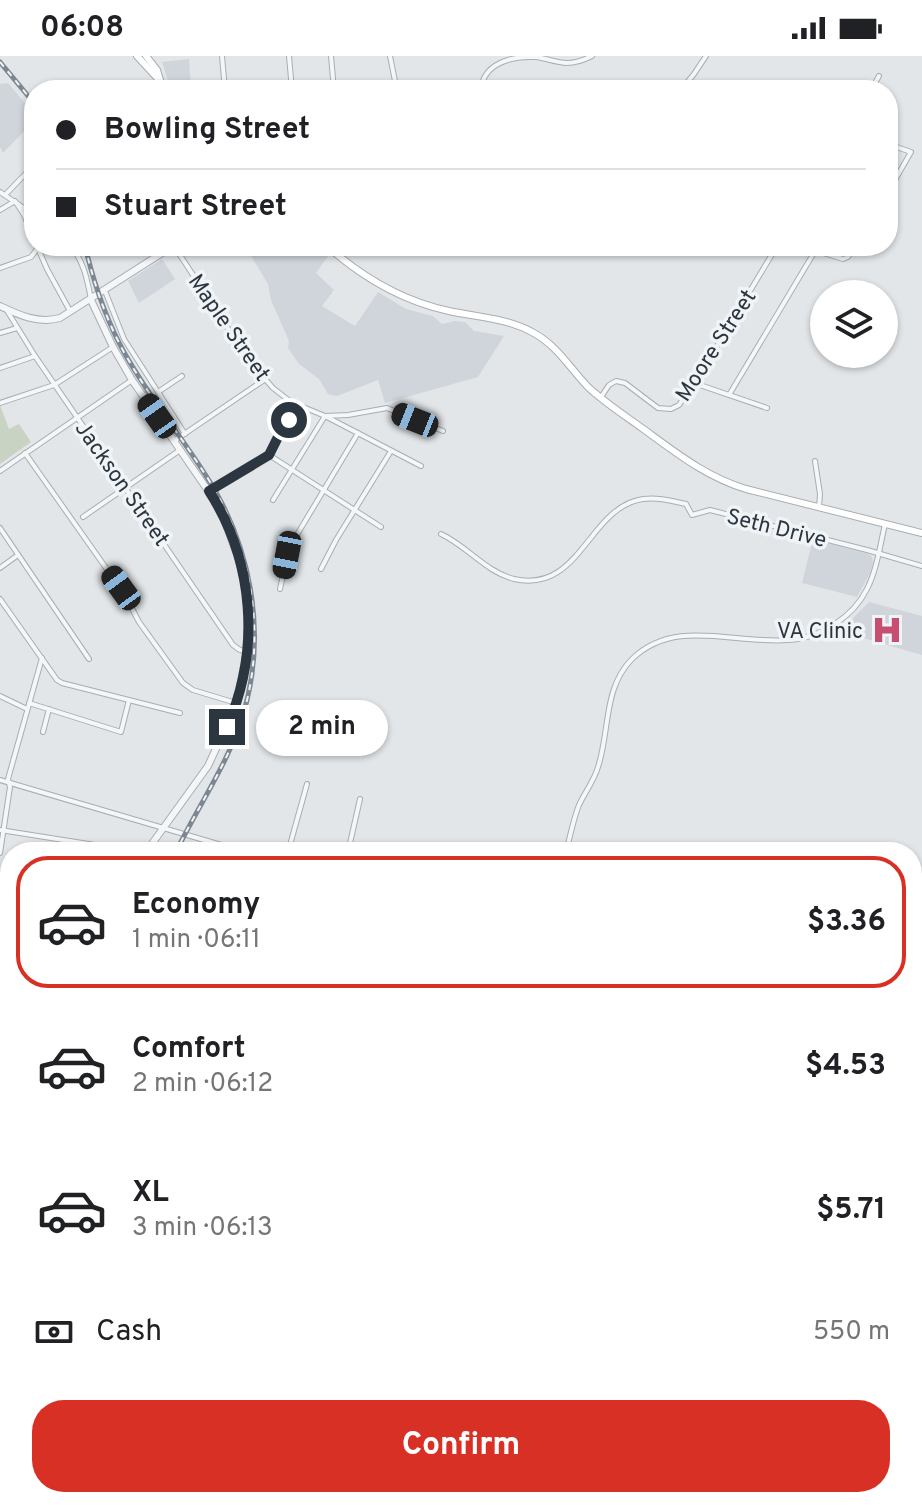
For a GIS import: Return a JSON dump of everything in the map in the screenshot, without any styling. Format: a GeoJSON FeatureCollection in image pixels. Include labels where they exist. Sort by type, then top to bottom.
{"type":"FeatureCollection","features":[{"type":"Feature","properties":{"kind":"main road"},"geometry":{"type":"LineString","coordinates":[[137,56],[149,60],[160,80]]}},
{"type":"Feature","properties":{"kind":"main road"},"geometry":{"type":"LineString","coordinates":[[339,256],[361,274],[401,296],[438,309],[509,323],[533,333],[557,350],[601,397],[703,472],[738,486],[922,533]]}},
{"type":"Feature","properties":{"kind":"street"},"geometry":{"type":"LineString","coordinates":[[222,56],[224,80]]}},
{"type":"Feature","properties":{"kind":"street"},"geometry":{"type":"LineString","coordinates":[[289,56],[291,80]]}},
{"type":"Feature","properties":{"kind":"street"},"geometry":{"type":"LineString","coordinates":[[331,56],[333,80]]}},
{"type":"Feature","properties":{"kind":"street"},"geometry":{"type":"LineString","coordinates":[[390,56],[395,80]]}},
{"type":"Feature","properties":{"kind":"street"},"geometry":{"type":"LineString","coordinates":[[483,80],[488,70],[510,59],[537,57],[569,63],[592,56]]}},
{"type":"Feature","properties":{"kind":"street"},"geometry":{"type":"LineString","coordinates":[[694,56],[702,63]]}},
{"type":"Feature","properties":{"kind":"street"},"geometry":{"type":"LineString","coordinates":[[689,80],[706,56]]}},
{"type":"Feature","properties":{"kind":"street"},"geometry":{"type":"LineString","coordinates":[[877,80],[879,76]]}},
{"type":"Feature","properties":{"kind":"street"},"geometry":{"type":"LineString","coordinates":[[898,147],[911,152],[898,175]]}},
{"type":"Feature","properties":{"kind":"street"},"geometry":{"type":"LineString","coordinates":[[24,174],[3,193],[24,208]]}},
{"type":"Feature","properties":{"kind":"street"},"geometry":{"type":"LineString","coordinates":[[0,210],[15,201]]}},
{"type":"Feature","properties":{"kind":"street"},"geometry":{"type":"LineString","coordinates":[[15,201],[24,215]]}},
{"type":"Feature","properties":{"kind":"street"},"geometry":{"type":"LineString","coordinates":[[0,268],[32,256]]}},
{"type":"Feature","properties":{"kind":"street"},"geometry":{"type":"LineString","coordinates":[[41,256],[71,313]]}},
{"type":"Feature","properties":{"kind":"street"},"geometry":{"type":"LineString","coordinates":[[79,256],[91,300],[113,347],[225,519],[243,576],[249,614],[247,651],[236,703],[212,760],[154,842]]}},
{"type":"Feature","properties":{"kind":"street"},"geometry":{"type":"LineString","coordinates":[[3,308],[44,321],[57,319],[159,256]]}},
{"type":"Feature","properties":{"kind":"street","name":"Maple Street"},"geometry":{"type":"LineString","coordinates":[[181,256],[250,362],[279,394],[421,466]]}},
{"type":"Feature","properties":{"kind":"street","name":"Moore Street"},"geometry":{"type":"LineString","coordinates":[[601,397],[609,385],[621,382],[658,408],[668,410],[679,405],[771,256]]}},
{"type":"Feature","properties":{"kind":"street"},"geometry":{"type":"LineString","coordinates":[[729,395],[812,256]]}},
{"type":"Feature","properties":{"kind":"street"},"geometry":{"type":"LineString","coordinates":[[105,291],[124,339],[185,434]]}},
{"type":"Feature","properties":{"kind":"street","name":"Jackson Street"},"geometry":{"type":"LineString","coordinates":[[3,308],[233,645],[247,651]]}},
{"type":"Feature","properties":{"kind":"street"},"geometry":{"type":"LineString","coordinates":[[0,333],[17,328]]}},
{"type":"Feature","properties":{"kind":"street"},"geometry":{"type":"LineString","coordinates":[[0,403],[54,385],[113,347]]}},
{"type":"Feature","properties":{"kind":"street"},"geometry":{"type":"LineString","coordinates":[[0,368],[35,356]]}},
{"type":"Feature","properties":{"kind":"street"},"geometry":{"type":"LineString","coordinates":[[158,392],[182,376]]}},
{"type":"Feature","properties":{"kind":"street"},"geometry":{"type":"LineString","coordinates":[[0,471],[132,380]]}},
{"type":"Feature","properties":{"kind":"street"},"geometry":{"type":"LineString","coordinates":[[174,441],[264,380]]}},
{"type":"Feature","properties":{"kind":"street"},"geometry":{"type":"LineString","coordinates":[[694,383],[767,408]]}},
{"type":"Feature","properties":{"kind":"street"},"geometry":{"type":"LineString","coordinates":[[209,491],[268,455],[299,405]]}},
{"type":"Feature","properties":{"kind":"street"},"geometry":{"type":"LineString","coordinates":[[273,500],[325,416],[387,408],[443,431]]}},
{"type":"Feature","properties":{"kind":"street"},"geometry":{"type":"LineString","coordinates":[[280,589],[288,551],[358,433]]}},
{"type":"Feature","properties":{"kind":"street"},"geometry":{"type":"LineString","coordinates":[[83,517],[180,450]]}},
{"type":"Feature","properties":{"kind":"street"},"geometry":{"type":"LineString","coordinates":[[321,569],[391,451]]}},
{"type":"Feature","properties":{"kind":"street"},"geometry":{"type":"LineString","coordinates":[[25,453],[183,683],[193,690],[236,703]]}},
{"type":"Feature","properties":{"kind":"street"},"geometry":{"type":"LineString","coordinates":[[268,455],[381,527]]}},
{"type":"Feature","properties":{"kind":"street"},"geometry":{"type":"LineString","coordinates":[[815,461],[819,507]]}},
{"type":"Feature","properties":{"kind":"street","name":"Seth Drive"},"geometry":{"type":"LineString","coordinates":[[441,534],[502,575],[534,580],[549,577],[566,566],[619,508],[653,498],[686,504],[692,515],[710,510],[922,566]]}},
{"type":"Feature","properties":{"kind":"street"},"geometry":{"type":"LineString","coordinates":[[569,842],[578,808],[599,767],[613,691],[619,676],[634,658],[653,644],[680,636],[778,642],[801,640],[819,634],[838,623],[857,605],[869,584],[885,524]]}},
{"type":"Feature","properties":{"kind":"street"},"geometry":{"type":"LineString","coordinates":[[0,528],[89,659]]}},
{"type":"Feature","properties":{"kind":"street"},"geometry":{"type":"LineString","coordinates":[[0,568],[18,555]]}},
{"type":"Feature","properties":{"kind":"street"},"geometry":{"type":"LineString","coordinates":[[0,599],[57,680],[180,713]]}},
{"type":"Feature","properties":{"kind":"street"},"geometry":{"type":"LineString","coordinates":[[42,658],[8,779],[10,787],[2,830],[76,842]]}},
{"type":"Feature","properties":{"kind":"street"},"geometry":{"type":"LineString","coordinates":[[0,696],[121,732],[129,700]]}},
{"type":"Feature","properties":{"kind":"street"},"geometry":{"type":"LineString","coordinates":[[43,732],[49,709]]}},
{"type":"Feature","properties":{"kind":"street"},"geometry":{"type":"LineString","coordinates":[[0,780],[211,842]]}},
{"type":"Feature","properties":{"kind":"street"},"geometry":{"type":"LineString","coordinates":[[291,842],[307,784]]}},
{"type":"Feature","properties":{"kind":"street"},"geometry":{"type":"LineString","coordinates":[[350,842],[360,799]]}},
{"type":"Feature","properties":{"kind":"shaded area"},"geometry":{"type":"Polygon","coordinates":[[[189,59],[190,80],[168,80],[162,62],[189,59]]]}},
{"type":"Feature","properties":{"kind":"shaded area"},"geometry":{"type":"Polygon","coordinates":[[[8,83],[24,102],[24,131],[3,153],[0,147],[0,84],[8,83]]]}},
{"type":"Feature","properties":{"kind":"shaded area"},"geometry":{"type":"Polygon","coordinates":[[[251,256],[328,256],[316,273],[334,290],[322,306],[355,326],[378,292],[406,309],[433,316],[442,324],[465,322],[474,331],[504,336],[478,377],[385,403],[378,380],[337,396],[328,394],[319,379],[299,364],[288,348],[289,341],[271,300],[268,284],[251,256]]]}},
{"type":"Feature","properties":{"kind":"shaded area"},"geometry":{"type":"Polygon","coordinates":[[[162,259],[175,279],[139,303],[128,281],[162,259]]]}},
{"type":"Feature","properties":{"kind":"shaded area"},"geometry":{"type":"Polygon","coordinates":[[[813,539],[872,557],[870,573],[857,597],[802,583],[813,539]]]}},
{"type":"Feature","properties":{"kind":"shaded area","name":"VA Clinic"},"geometry":{"type":"Polygon","coordinates":[[[869,602],[922,616],[922,655],[856,636],[847,624],[869,602]]]}},
{"type":"Feature","properties":{"kind":"green space"},"geometry":{"type":"Polygon","coordinates":[[[0,405],[9,429],[19,424],[31,442],[0,464],[0,405]]]}},
{"type":"Feature","properties":{"kind":"railway"},"geometry":{"type":"LineString","coordinates":[[0,62],[24,91]]}},
{"type":"Feature","properties":{"kind":"railway"},"geometry":{"type":"LineString","coordinates":[[88,256],[101,302],[125,354],[220,499],[233,528],[250,589],[254,652],[243,715],[221,768],[181,842]]}},
{"type":"Feature","properties":{"kind":"place","name":"VA Clinic"},"geometry":{"type":"Point","coordinates":[887,630]}},
{"type":"Feature","properties":{"kind":"route"},"geometry":{"type":"LineString","coordinates":[[227,727],[242,680],[249,636],[248,597],[225,519],[209,491],[269,455],[289,420]]}}]}
